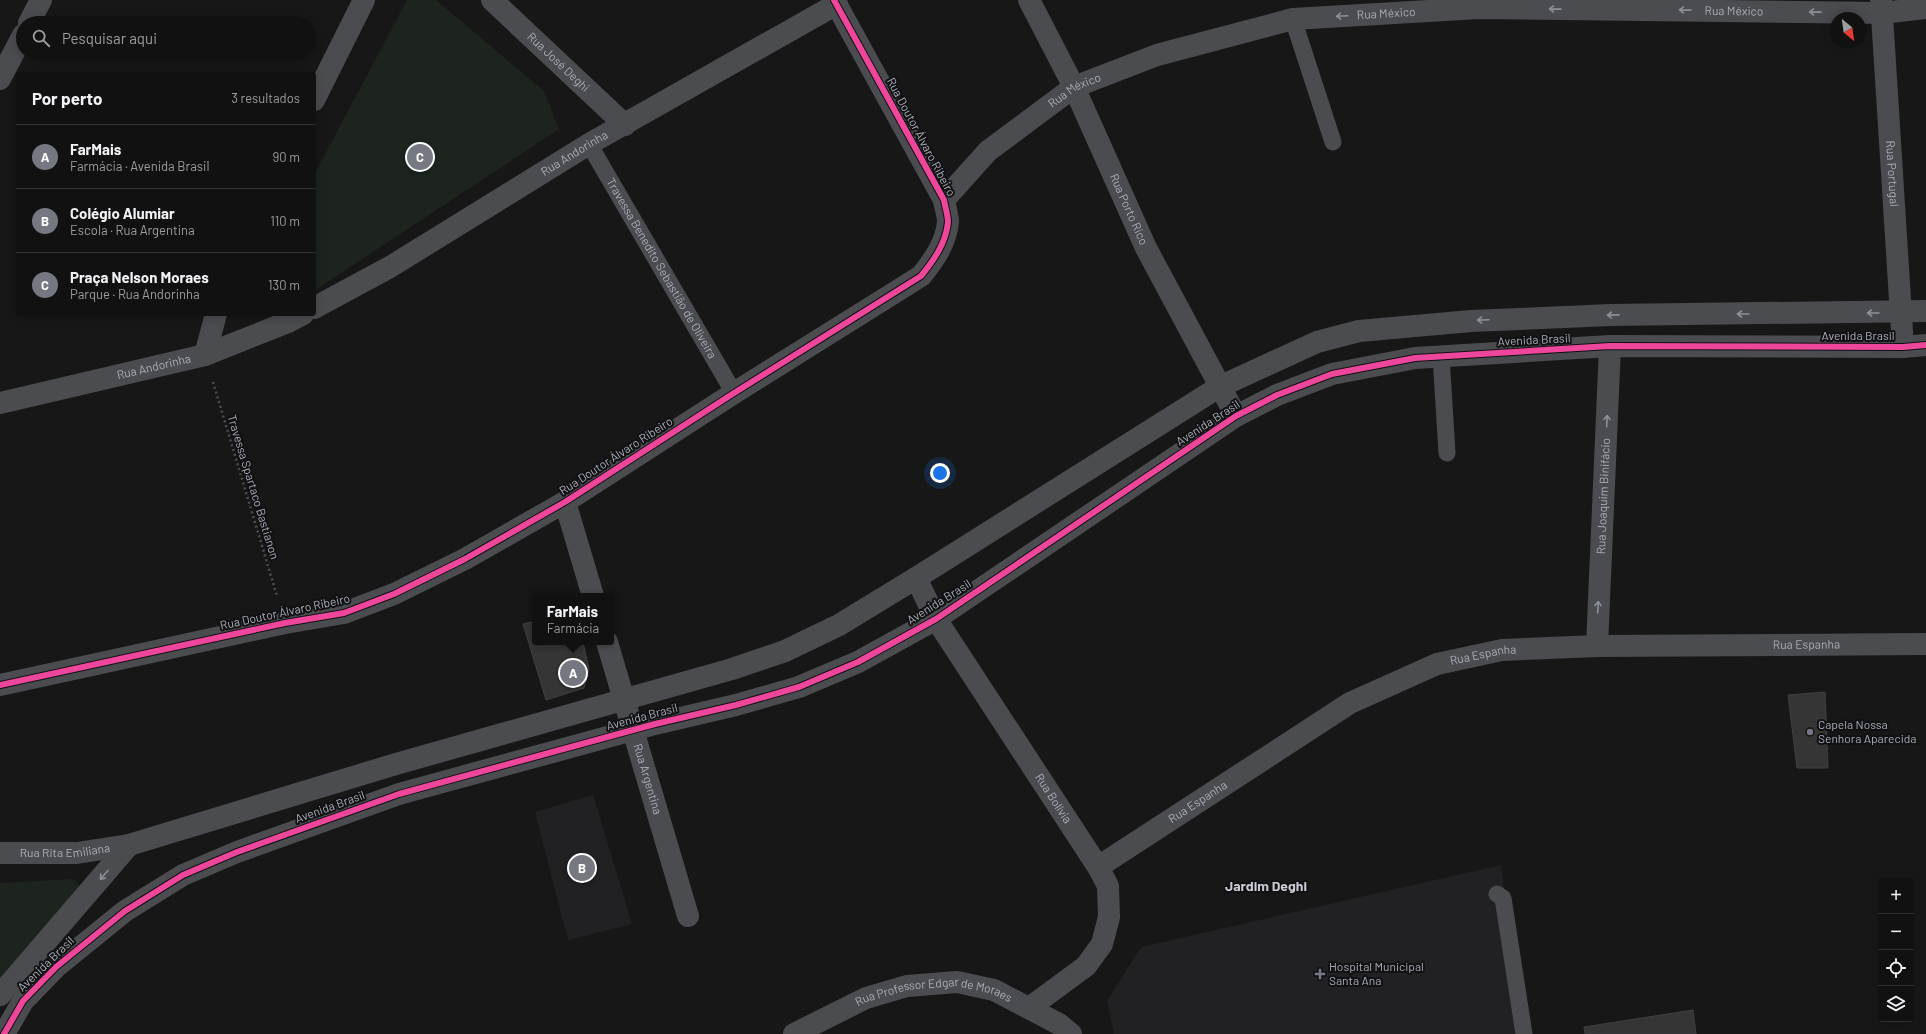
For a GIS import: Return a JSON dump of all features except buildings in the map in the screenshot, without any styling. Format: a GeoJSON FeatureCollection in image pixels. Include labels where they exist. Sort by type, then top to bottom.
{"type":"FeatureCollection","features":[{"type":"Feature","properties":{"kind":"street"},"geometry":{"type":"LineString","coordinates":[[33,16],[41,0]]}},
{"type":"Feature","properties":{"kind":"street"},"geometry":{"type":"LineString","coordinates":[[316,96],[364,0]]}},
{"type":"Feature","properties":{"kind":"street","name":"Rua José Deghi"},"geometry":{"type":"LineString","coordinates":[[492,0],[625,125]]}},
{"type":"Feature","properties":{"kind":"street","name":"Rua Porto Rico"},"geometry":{"type":"LineString","coordinates":[[1029,0],[1074,87],[1146,248],[1219,387],[1236,416]]}},
{"type":"Feature","properties":{"kind":"street","name":"Rua Andorinha"},"geometry":{"type":"LineString","coordinates":[[316,307],[390,267],[589,144],[625,125],[836,2]]}},
{"type":"Feature","properties":{"kind":"street","name":"Rua Doutor Álvaro Ribeiro"},"geometry":{"type":"LineString","coordinates":[[0,684],[285,623],[344,613],[394,594],[465,558],[565,502],[734,393],[921,276],[935,259],[942,244],[948,221],[944,200],[836,2]]}},
{"type":"Feature","properties":{"kind":"street","name":"Rua México"},"geometry":{"type":"LineString","coordinates":[[944,200],[988,151],[1074,87],[1157,56],[1293,19],[1437,5],[1479,8],[1882,6],[1926,8]]}},
{"type":"Feature","properties":{"kind":"street","name":"Rua Portugal"},"geometry":{"type":"LineString","coordinates":[[1882,6],[1903,347]]}},
{"type":"Feature","properties":{"kind":"street"},"geometry":{"type":"LineString","coordinates":[[1,75],[16,47]]}},
{"type":"Feature","properties":{"kind":"street","name":"Avenida Brasil"},"geometry":{"type":"LineString","coordinates":[[0,995],[129,845],[396,764],[732,669],[785,651],[839,624],[916,578],[1219,387],[1317,342],[1359,331],[1471,321],[1611,315],[1900,313],[1926,311]]}},
{"type":"Feature","properties":{"kind":"street"},"geometry":{"type":"LineString","coordinates":[[205,355],[215,316]]}},
{"type":"Feature","properties":{"kind":"street","name":"Rua Andorinha"},"geometry":{"type":"LineString","coordinates":[[0,403],[205,355],[288,322],[299,316]]}},
{"type":"Feature","properties":{"kind":"street","name":"Avenida Brasil"},"geometry":{"type":"LineString","coordinates":[[4,1034],[23,1002],[56,967],[125,911],[183,876],[237,852],[399,794],[799,686],[858,662],[936,619],[1236,416],[1277,395],[1332,374],[1415,358],[1610,346],[1903,347],[1926,345]]}},
{"type":"Feature","properties":{"kind":"street","name":"Rua Joaquim Binifácio"},"geometry":{"type":"LineString","coordinates":[[1597,646],[1610,346]]}},
{"type":"Feature","properties":{"kind":"street"},"geometry":{"type":"LineString","coordinates":[[565,502],[592,593]]}},
{"type":"Feature","properties":{"kind":"street","name":"Rua Bolívia"},"geometry":{"type":"LineString","coordinates":[[916,578],[936,619],[1098,868],[1108,886],[1109,917],[1102,944],[1086,966],[1029,1008]]}},
{"type":"Feature","properties":{"kind":"street","name":"Rua Espanha"},"geometry":{"type":"LineString","coordinates":[[1098,868],[1350,703],[1437,664],[1502,650],[1597,646],[1926,644]]}},
{"type":"Feature","properties":{"kind":"street","name":"Rua Argentina"},"geometry":{"type":"LineString","coordinates":[[608,645],[688,916]]}},
{"type":"Feature","properties":{"kind":"street"},"geometry":{"type":"LineString","coordinates":[[396,764],[399,794]]}},
{"type":"Feature","properties":{"kind":"street","name":"Rua Rita Emiliana"},"geometry":{"type":"LineString","coordinates":[[0,853],[78,852],[129,845]]}},
{"type":"Feature","properties":{"kind":"street","name":"Rua Professor Edgar de Moraes"},"geometry":{"type":"LineString","coordinates":[[794,1034],[866,998],[907,986],[957,982],[994,990],[1059,1024],[1071,1034]]}},
{"type":"Feature","properties":{"kind":"lane"},"geometry":{"type":"LineString","coordinates":[[1293,19],[1333,142]]}},
{"type":"Feature","properties":{"kind":"lane","name":"Travessa Benedito Sebastião de Oliveira"},"geometry":{"type":"LineString","coordinates":[[589,144],[734,393]]}},
{"type":"Feature","properties":{"kind":"lane"},"geometry":{"type":"LineString","coordinates":[[1441,356],[1447,453]]}},
{"type":"Feature","properties":{"kind":"lane"},"geometry":{"type":"LineString","coordinates":[[1497,894],[1503,898],[1524,1034]]}},
{"type":"Feature","properties":{"kind":"shaded area"},"geometry":{"type":"Polygon","coordinates":[[[407,0],[436,0],[544,91],[559,129],[316,290],[316,171],[407,0]]]}},
{"type":"Feature","properties":{"kind":"shaded area"},"geometry":{"type":"Polygon","coordinates":[[[593,795],[632,924],[568,940],[535,812],[593,795]]]}},
{"type":"Feature","properties":{"kind":"shaded area","name":"Hospital Municipal Santa Ana"},"geometry":{"type":"Polygon","coordinates":[[[1501,865],[1524,1034],[1114,1034],[1107,1001],[1141,947],[1501,865]]]}},
{"type":"Feature","properties":{"kind":"shaded area"},"geometry":{"type":"Polygon","coordinates":[[[73,879],[81,887],[0,981],[0,883],[73,879]]]}},
{"type":"Feature","properties":{"kind":"cycle path"},"geometry":{"type":"LineString","coordinates":[[0,685],[285,623],[344,613],[394,594],[465,559],[565,502],[734,393],[921,276],[935,257],[945,237],[948,217],[944,200],[834,0]]}},
{"type":"Feature","properties":{"kind":"cycle path"},"geometry":{"type":"LineString","coordinates":[[4,1034],[23,1001],[56,967],[125,911],[183,875],[237,852],[399,794],[655,724],[736,705],[799,687],[858,662],[936,619],[1236,416],[1277,395],[1332,374],[1415,358],[1610,346],[1903,347],[1926,345]]}},
{"type":"Feature","properties":{"kind":"place","name":"Praça Nelson Moraes"},"geometry":{"type":"Point","coordinates":[420,157]}},
{"type":"Feature","properties":{"kind":"place","name":"FarMais"},"geometry":{"type":"Point","coordinates":[573,673]}},
{"type":"Feature","properties":{"kind":"place","name":"Capela Nossa Senhora Aparecida"},"geometry":{"type":"Point","coordinates":[1810,732]}},
{"type":"Feature","properties":{"kind":"place","name":"Colégio Alumiar"},"geometry":{"type":"Point","coordinates":[582,868]}},
{"type":"Feature","properties":{"kind":"place","name":"Hospital Municipal Santa Ana"},"geometry":{"type":"Point","coordinates":[1320,974]}},
{"type":"Feature","properties":{"kind":"district","name":"Jardim Deghi"},"geometry":{"type":"Point","coordinates":[1266,886]}}]}
